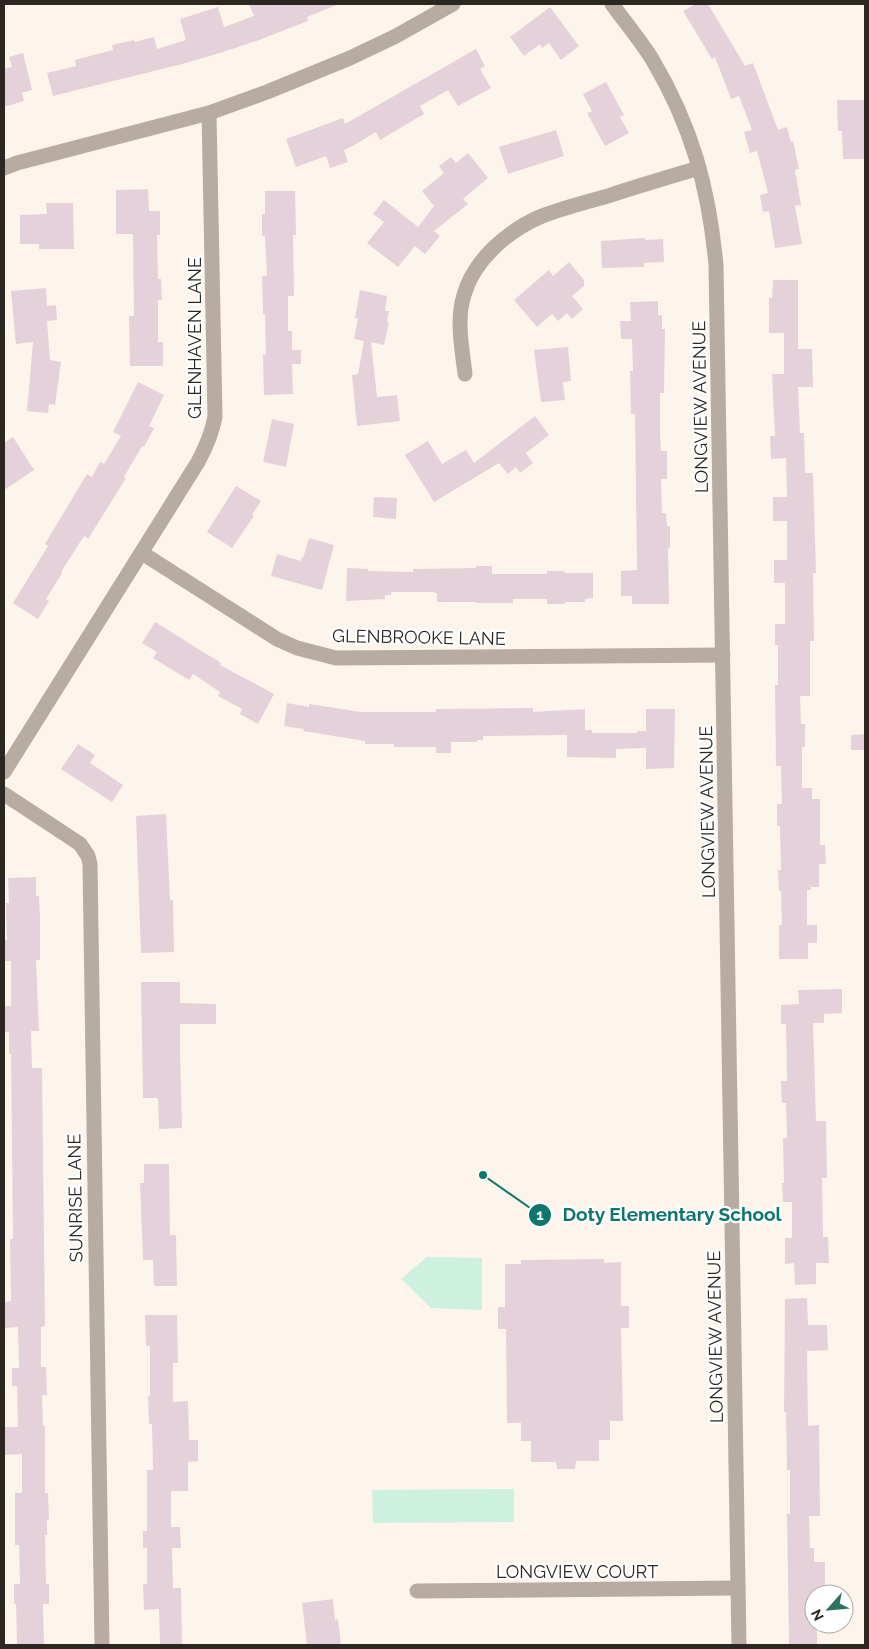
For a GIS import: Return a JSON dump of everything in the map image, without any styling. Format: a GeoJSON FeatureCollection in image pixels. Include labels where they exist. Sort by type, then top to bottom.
{"type":"FeatureCollection","features":[{"type":"Feature","properties":{"kind":"street"},"geometry":{"type":"LineString","coordinates":[[4,168],[209,112],[267,92],[350,58],[396,36],[453,4]]}},
{"type":"Feature","properties":{"kind":"street","name":"LONGVIEW AVENUE"},"geometry":{"type":"LineString","coordinates":[[612,4],[651,58],[670,91],[686,128],[707,198],[716,265],[738,1645]]}},
{"type":"Feature","properties":{"kind":"street","name":"GLENHAVEN LANE"},"geometry":{"type":"LineString","coordinates":[[4,772],[203,452],[212,430],[215,416],[209,112]]}},
{"type":"Feature","properties":{"kind":"street"},"geometry":{"type":"LineString","coordinates":[[465,374],[461,308],[470,280],[480,263],[492,250],[510,235],[542,216],[699,168]]}},
{"type":"Feature","properties":{"kind":"street","name":"GLENBROOKE LANE"},"geometry":{"type":"LineString","coordinates":[[142,552],[278,639],[297,648],[336,658],[723,655]]}},
{"type":"Feature","properties":{"kind":"street","name":"SUNRISE LANE"},"geometry":{"type":"LineString","coordinates":[[4,794],[80,844],[88,856],[90,864],[102,1645]]}},
{"type":"Feature","properties":{"kind":"street","name":"LONGVIEW COURT"},"geometry":{"type":"LineString","coordinates":[[417,1591],[738,1588]]}},
{"type":"Feature","properties":{"kind":"green space"},"geometry":{"type":"Polygon","coordinates":[[[427,1257],[482,1258],[482,1310],[431,1308],[401,1279],[427,1257]]]}},
{"type":"Feature","properties":{"kind":"green space"},"geometry":{"type":"Polygon","coordinates":[[[514,1489],[514,1522],[373,1523],[372,1490],[514,1489]]]}},
{"type":"Feature","properties":{"kind":"building"},"geometry":{"type":"Polygon","coordinates":[[[249,4],[339,4],[307,17],[308,21],[220,53],[53,96],[47,73],[76,66],[75,60],[113,50],[112,45],[154,37],[157,49],[186,40],[180,19],[218,7],[224,27],[254,16],[249,4]]]}},
{"type":"Feature","properties":{"kind":"building"},"geometry":{"type":"Polygon","coordinates":[[[696,4],[708,4],[745,66],[753,63],[778,130],[787,127],[791,142],[793,141],[799,169],[795,170],[801,205],[795,206],[802,244],[775,248],[769,211],[763,212],[760,195],[768,193],[757,151],[750,153],[744,132],[752,130],[739,96],[731,99],[715,57],[712,59],[683,11],[696,4]]]}},
{"type":"Feature","properties":{"kind":"building"},"geometry":{"type":"Polygon","coordinates":[[[550,7],[579,46],[561,60],[549,43],[542,48],[540,44],[524,56],[510,37],[550,7]]]}},
{"type":"Feature","properties":{"kind":"building"},"geometry":{"type":"Polygon","coordinates":[[[476,49],[485,66],[480,69],[491,88],[458,106],[448,90],[420,106],[424,114],[380,140],[376,132],[344,150],[348,162],[330,168],[326,156],[296,167],[286,139],[343,118],[345,124],[476,49]]]}},
{"type":"Feature","properties":{"kind":"building"},"geometry":{"type":"Polygon","coordinates":[[[23,53],[32,90],[22,93],[24,101],[4,107],[4,69],[12,67],[9,57],[23,53]]]}},
{"type":"Feature","properties":{"kind":"building"},"geometry":{"type":"Polygon","coordinates":[[[606,82],[624,115],[620,117],[629,133],[605,146],[587,113],[592,111],[583,94],[606,82]]]}},
{"type":"Feature","properties":{"kind":"building"},"geometry":{"type":"Polygon","coordinates":[[[837,100],[864,100],[865,159],[843,159],[842,131],[838,131],[837,100]]]}},
{"type":"Feature","properties":{"kind":"building"},"geometry":{"type":"Polygon","coordinates":[[[556,130],[564,156],[508,174],[499,147],[556,130]]]}},
{"type":"Feature","properties":{"kind":"building"},"geometry":{"type":"Polygon","coordinates":[[[468,153],[488,178],[463,199],[468,204],[434,231],[440,236],[425,254],[415,246],[398,267],[367,243],[384,222],[373,214],[384,200],[418,227],[434,206],[422,191],[444,173],[439,166],[451,157],[456,163],[468,153]]]}},
{"type":"Feature","properties":{"kind":"building"},"geometry":{"type":"Polygon","coordinates":[[[148,189],[149,211],[160,211],[160,235],[157,235],[158,279],[161,279],[162,300],[158,300],[158,342],[163,342],[163,366],[130,366],[129,316],[134,316],[133,234],[116,234],[116,190],[148,189]]]}},
{"type":"Feature","properties":{"kind":"building"},"geometry":{"type":"Polygon","coordinates":[[[265,191],[295,191],[296,235],[293,235],[294,296],[288,296],[288,331],[292,331],[292,350],[301,350],[301,364],[292,364],[293,394],[264,395],[263,354],[266,355],[262,276],[267,276],[265,236],[262,236],[262,214],[265,214],[265,191]]]}},
{"type":"Feature","properties":{"kind":"building"},"geometry":{"type":"Polygon","coordinates":[[[46,203],[73,203],[74,249],[39,249],[39,244],[20,244],[20,215],[47,214],[46,203]]]}},
{"type":"Feature","properties":{"kind":"building"},"geometry":{"type":"Polygon","coordinates":[[[645,238],[645,240],[663,239],[664,262],[644,263],[644,267],[602,268],[601,241],[645,238]]]}},
{"type":"Feature","properties":{"kind":"building"},"geometry":{"type":"Polygon","coordinates":[[[569,262],[584,280],[584,286],[572,296],[583,309],[572,319],[567,313],[558,321],[552,314],[537,327],[514,300],[549,270],[553,276],[569,262]]]}},
{"type":"Feature","properties":{"kind":"building"},"geometry":{"type":"Polygon","coordinates":[[[773,280],[798,280],[798,349],[812,349],[813,387],[798,387],[800,433],[804,433],[805,473],[813,473],[816,573],[813,573],[814,641],[810,641],[810,696],[800,696],[801,724],[805,724],[805,747],[802,747],[802,788],[812,788],[812,799],[820,799],[820,845],[825,845],[826,864],[819,864],[819,887],[810,887],[811,890],[807,890],[807,925],[817,925],[817,943],[808,943],[808,959],[779,959],[779,925],[782,925],[778,870],[781,870],[780,826],[777,826],[777,804],[782,804],[781,766],[776,766],[775,685],[778,685],[778,645],[775,645],[775,624],[785,624],[785,583],[774,583],[774,560],[787,560],[787,521],[773,521],[773,497],[787,497],[786,458],[771,459],[770,436],[775,436],[772,374],[784,374],[784,333],[769,333],[769,298],[772,298],[773,280]]]}},
{"type":"Feature","properties":{"kind":"building"},"geometry":{"type":"Polygon","coordinates":[[[46,288],[47,306],[56,305],[57,320],[47,321],[50,360],[61,362],[55,405],[49,404],[48,413],[27,411],[33,342],[16,344],[11,291],[46,288]]]}},
{"type":"Feature","properties":{"kind":"building"},"geometry":{"type":"Polygon","coordinates":[[[360,290],[387,296],[385,311],[389,311],[387,322],[389,322],[384,345],[371,342],[377,397],[397,395],[400,421],[357,426],[352,375],[358,374],[364,341],[354,339],[358,319],[355,318],[360,290]]]}},
{"type":"Feature","properties":{"kind":"building"},"geometry":{"type":"Polygon","coordinates":[[[658,301],[658,316],[662,315],[662,329],[665,329],[664,393],[660,393],[660,434],[661,451],[667,451],[667,479],[661,479],[662,513],[666,513],[667,526],[670,526],[670,548],[668,548],[669,604],[632,604],[632,596],[621,596],[621,571],[637,570],[635,414],[631,414],[630,371],[633,371],[632,339],[621,339],[620,321],[631,321],[630,302],[658,301]]]}},
{"type":"Feature","properties":{"kind":"building"},"geometry":{"type":"Polygon","coordinates":[[[568,347],[571,381],[563,382],[565,400],[541,402],[534,350],[568,347]]]}},
{"type":"Feature","properties":{"kind":"building"},"geometry":{"type":"Polygon","coordinates":[[[138,382],[164,395],[149,426],[154,428],[88,539],[84,536],[61,572],[46,599],[49,601],[38,619],[13,603],[48,546],[45,544],[87,474],[92,477],[100,462],[104,464],[121,436],[113,432],[138,382]]]}},
{"type":"Feature","properties":{"kind":"building"},"geometry":{"type":"Polygon","coordinates":[[[535,416],[549,435],[526,453],[533,463],[520,473],[516,467],[508,474],[499,463],[434,502],[405,455],[428,441],[442,464],[466,450],[474,463],[535,416]]]}},
{"type":"Feature","properties":{"kind":"building"},"geometry":{"type":"Polygon","coordinates":[[[272,419],[294,424],[286,467],[263,462],[272,419]]]}},
{"type":"Feature","properties":{"kind":"building"},"geometry":{"type":"Polygon","coordinates":[[[13,437],[34,470],[4,490],[4,443],[13,437]]]}},
{"type":"Feature","properties":{"kind":"building"},"geometry":{"type":"Polygon","coordinates":[[[236,486],[261,501],[252,515],[254,516],[232,548],[207,532],[236,486]]]}},
{"type":"Feature","properties":{"kind":"building"},"geometry":{"type":"Polygon","coordinates":[[[374,497],[397,498],[396,519],[373,517],[374,497]]]}},
{"type":"Feature","properties":{"kind":"building"},"geometry":{"type":"Polygon","coordinates":[[[309,538],[334,545],[322,590],[271,576],[277,554],[301,561],[309,538]]]}},
{"type":"Feature","properties":{"kind":"building"},"geometry":{"type":"Polygon","coordinates":[[[476,566],[492,566],[492,574],[547,574],[547,571],[593,573],[593,598],[585,599],[585,602],[565,602],[565,604],[547,604],[547,599],[513,599],[513,603],[437,602],[437,593],[391,592],[391,595],[385,595],[385,599],[346,601],[347,568],[368,569],[368,571],[413,572],[413,569],[476,568],[476,566]]]}},
{"type":"Feature","properties":{"kind":"building"},"geometry":{"type":"Polygon","coordinates":[[[155,622],[221,663],[220,665],[274,694],[258,724],[240,714],[242,709],[218,696],[220,692],[193,674],[189,680],[153,658],[157,652],[142,643],[155,622]]]}},
{"type":"Feature","properties":{"kind":"building"},"geometry":{"type":"Polygon","coordinates":[[[287,703],[309,707],[309,704],[361,712],[436,712],[436,709],[533,708],[533,712],[585,709],[585,730],[592,730],[592,733],[637,733],[637,731],[646,731],[646,709],[675,709],[674,768],[646,769],[646,748],[616,749],[616,758],[567,757],[567,735],[483,736],[483,740],[477,740],[477,742],[451,742],[451,753],[436,753],[436,747],[394,747],[394,744],[365,744],[365,741],[284,726],[287,703]]]}},
{"type":"Feature","properties":{"kind":"building"},"geometry":{"type":"Polygon","coordinates":[[[865,734],[865,750],[851,750],[851,735],[865,734]]]}},
{"type":"Feature","properties":{"kind":"building"},"geometry":{"type":"Polygon","coordinates":[[[78,744],[95,755],[90,763],[123,785],[112,802],[61,769],[78,744]]]}},
{"type":"Feature","properties":{"kind":"building"},"geometry":{"type":"Polygon","coordinates":[[[166,814],[170,900],[173,900],[174,952],[141,953],[136,816],[166,814]]]}},
{"type":"Feature","properties":{"kind":"building"},"geometry":{"type":"Polygon","coordinates":[[[36,877],[36,896],[39,896],[40,918],[40,960],[36,960],[39,1031],[31,1031],[32,1068],[42,1068],[45,1326],[41,1327],[41,1367],[46,1367],[47,1395],[42,1395],[43,1426],[45,1426],[45,1493],[48,1493],[49,1520],[47,1520],[47,1535],[45,1535],[46,1584],[49,1584],[49,1604],[43,1604],[44,1645],[17,1645],[14,1584],[20,1584],[19,1545],[15,1545],[15,1493],[22,1493],[22,1454],[4,1455],[4,1427],[18,1427],[17,1386],[12,1386],[12,1368],[19,1368],[18,1327],[5,1328],[5,1302],[11,1301],[10,1239],[13,1239],[11,1054],[9,1054],[9,1032],[4,1032],[4,1006],[11,1006],[11,961],[5,961],[4,940],[7,940],[6,903],[9,903],[8,878],[36,877]]]}},
{"type":"Feature","properties":{"kind":"building"},"geometry":{"type":"Polygon","coordinates":[[[141,982],[180,982],[180,1003],[216,1004],[216,1024],[180,1024],[182,1128],[159,1129],[158,1098],[143,1098],[141,982]]]}},
{"type":"Feature","properties":{"kind":"building"},"geometry":{"type":"Polygon","coordinates":[[[842,989],[842,1013],[824,1014],[824,1023],[813,1023],[816,1121],[826,1121],[827,1178],[822,1178],[823,1237],[828,1237],[829,1263],[816,1263],[816,1284],[795,1285],[794,1263],[785,1264],[785,1238],[792,1238],[792,1202],[783,1202],[783,1138],[787,1138],[786,1103],[782,1103],[781,1081],[787,1081],[786,1024],[781,1024],[781,1005],[799,1004],[798,990],[842,989]]]}},
{"type":"Feature","properties":{"kind":"building"},"geometry":{"type":"Polygon","coordinates":[[[144,1164],[169,1164],[170,1235],[176,1235],[177,1286],[154,1286],[153,1260],[143,1260],[140,1183],[144,1183],[144,1164]]]}},
{"type":"Feature","properties":{"kind":"building"},"geometry":{"type":"Polygon","coordinates":[[[604,1259],[604,1263],[621,1262],[621,1306],[629,1306],[629,1328],[621,1328],[623,1421],[610,1421],[610,1440],[599,1440],[599,1461],[576,1461],[575,1469],[557,1469],[556,1462],[531,1462],[531,1441],[521,1441],[521,1423],[507,1423],[506,1329],[498,1329],[498,1307],[505,1307],[505,1264],[521,1264],[521,1260],[604,1259]]]}},
{"type":"Feature","properties":{"kind":"building"},"geometry":{"type":"Polygon","coordinates":[[[807,1298],[808,1325],[827,1325],[828,1350],[807,1351],[808,1426],[819,1425],[820,1516],[809,1516],[810,1548],[814,1548],[814,1562],[825,1562],[825,1584],[804,1584],[804,1634],[817,1634],[817,1645],[789,1645],[787,1514],[790,1514],[790,1470],[787,1470],[786,1412],[784,1412],[785,1299],[807,1298]]]}},
{"type":"Feature","properties":{"kind":"building"},"geometry":{"type":"Polygon","coordinates":[[[145,1315],[177,1315],[178,1363],[173,1363],[173,1402],[188,1401],[189,1440],[198,1440],[198,1461],[188,1462],[188,1491],[171,1491],[171,1527],[180,1527],[181,1548],[172,1548],[173,1588],[181,1588],[182,1645],[160,1645],[159,1609],[144,1610],[143,1584],[147,1584],[147,1548],[143,1548],[143,1531],[147,1531],[147,1470],[153,1470],[152,1424],[149,1424],[148,1396],[150,1396],[150,1346],[146,1346],[145,1315]]]}},
{"type":"Feature","properties":{"kind":"building"},"geometry":{"type":"Polygon","coordinates":[[[333,1599],[335,1620],[338,1619],[341,1645],[307,1645],[302,1603],[333,1599]]]}},
{"type":"Feature","properties":{"kind":"place","name":"Doty Elementary School"},"geometry":{"type":"Point","coordinates":[483,1175]}}]}
